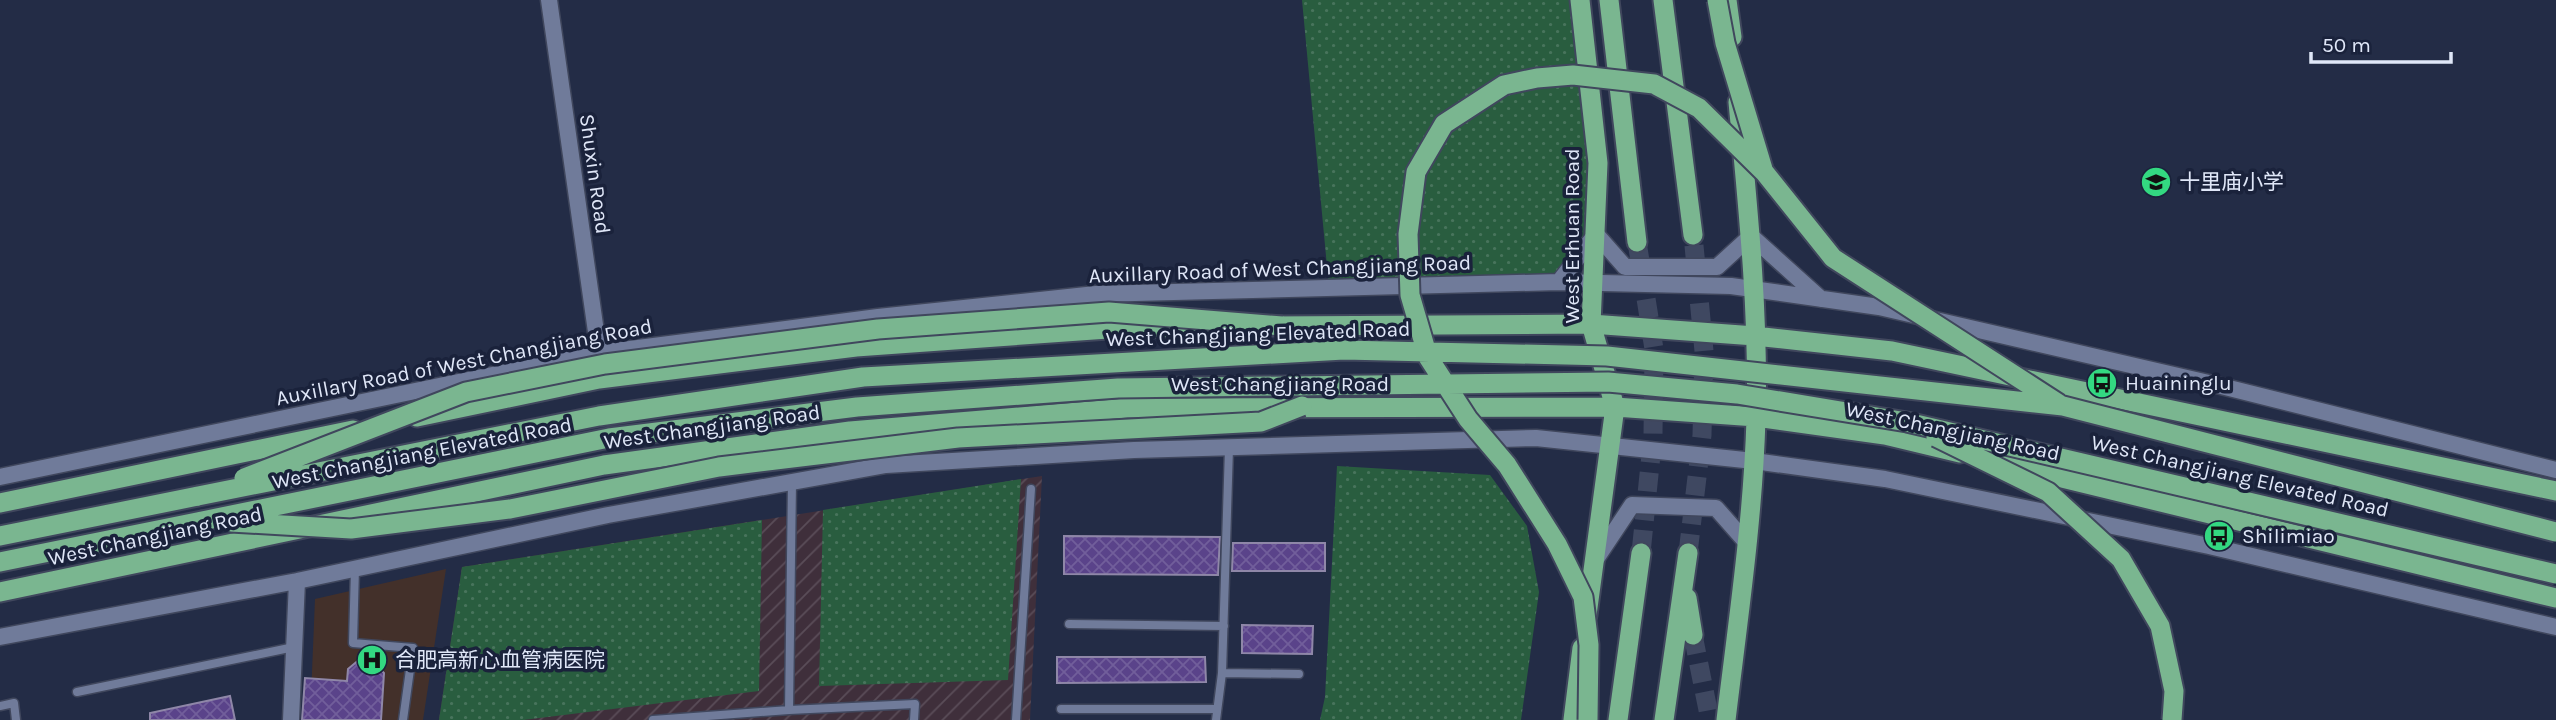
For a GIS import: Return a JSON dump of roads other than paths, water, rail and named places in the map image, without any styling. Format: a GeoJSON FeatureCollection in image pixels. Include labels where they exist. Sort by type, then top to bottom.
{"type":"FeatureCollection","features":[{"type":"Feature","properties":{"kind":"highway","name":"West Erhuan Road"},"geometry":{"type":"LineString","coordinates":[[1573,720],[1612,446],[1615,407],[1591,324],[1595,283],[1598,163],[1580,0]]}},
{"type":"Feature","properties":{"kind":"highway"},"geometry":{"type":"LineString","coordinates":[[1609,0],[1637,242]]}},
{"type":"Feature","properties":{"kind":"highway"},"geometry":{"type":"LineString","coordinates":[[1663,0],[1693,235]]}},
{"type":"Feature","properties":{"kind":"highway"},"geometry":{"type":"LineString","coordinates":[[1717,0],[1725,43],[1765,173]]}},
{"type":"Feature","properties":{"kind":"highway"},"geometry":{"type":"LineString","coordinates":[[1726,720],[1746,542],[1756,417],[1755,289],[1727,0]]}},
{"type":"Feature","properties":{"kind":"highway"},"geometry":{"type":"LineString","coordinates":[[1588,720],[1589,645],[1583,597],[1557,544],[1507,465],[1468,419],[1428,358],[1410,295],[1408,234],[1416,172],[1444,124],[1504,85],[1573,75],[1654,84],[1699,108],[1765,173],[1833,258],[2063,406]]}},
{"type":"Feature","properties":{"kind":"highway"},"geometry":{"type":"LineString","coordinates":[[198,496],[466,392],[605,364],[878,328],[1109,312],[1282,326]]}},
{"type":"Feature","properties":{"kind":"highway"},"geometry":{"type":"LineString","coordinates":[[0,503],[599,379],[856,347],[1122,328],[1591,324],[1755,336],[1892,351],[2556,491]]}},
{"type":"Feature","properties":{"kind":"highway","name":"West Changjiang Elevated Road"},"geometry":{"type":"LineString","coordinates":[[0,536],[598,416],[863,377],[1318,351],[1607,356],[2063,406],[2556,532]]}},
{"type":"Feature","properties":{"kind":"highway","name":"West Changjiang Elevated Road"},"geometry":{"type":"LineString","coordinates":[[0,562],[609,438],[857,407],[1118,388],[1608,382],[1737,394],[1907,422],[2556,574]]}},
{"type":"Feature","properties":{"kind":"highway"},"geometry":{"type":"LineString","coordinates":[[202,521],[351,528],[510,509],[719,467],[958,438],[1261,422],[1303,406]]}},
{"type":"Feature","properties":{"kind":"highway","name":"West Changjiang Road"},"geometry":{"type":"LineString","coordinates":[[0,592],[604,465],[850,431],[1127,408],[1303,406],[1615,407],[1756,417],[1885,435],[2556,598]]}},
{"type":"Feature","properties":{"kind":"highway"},"geometry":{"type":"LineString","coordinates":[[1907,422],[2049,492],[2120,559],[2160,626],[2175,691],[2172,720]]}},
{"type":"Feature","properties":{"kind":"highway"},"geometry":{"type":"LineString","coordinates":[[1618,720],[1641,553]]}},
{"type":"Feature","properties":{"kind":"highway"},"geometry":{"type":"LineString","coordinates":[[1664,720],[1688,553]]}},
{"type":"Feature","properties":{"kind":"highway"},"geometry":{"type":"LineString","coordinates":[[1684,580],[1693,635]]}},
{"type":"Feature","properties":{"kind":"street","name":"Shuxin Road"},"geometry":{"type":"LineString","coordinates":[[549,0],[599,353]]}},
{"type":"Feature","properties":{"kind":"street"},"geometry":{"type":"LineString","coordinates":[[1559,282],[1596,234],[1625,267],[1717,267],[1751,236],[1821,299]]}},
{"type":"Feature","properties":{"kind":"street","name":"Auxillary Road of West Changjiang Road"},"geometry":{"type":"LineString","coordinates":[[0,477],[599,353],[878,317],[1096,294],[1559,282],[1731,286],[1879,307],[2213,384],[2556,470]]}},
{"type":"Feature","properties":{"kind":"street"},"geometry":{"type":"LineString","coordinates":[[0,637],[297,581],[582,520],[886,465],[1135,450],[1536,438],[1754,461],[1885,479],[2196,543],[2556,628]]}},
{"type":"Feature","properties":{"kind":"street"},"geometry":{"type":"LineString","coordinates":[[1596,559],[1632,505],[1716,508],[1746,542]]}},
{"type":"Feature","properties":{"kind":"street"},"geometry":{"type":"LineString","coordinates":[[291,720],[297,581]]}},
{"type":"Feature","properties":{"kind":"lane"},"geometry":{"type":"LineString","coordinates":[[1216,720],[1222,673],[1229,447]]}},
{"type":"Feature","properties":{"kind":"lane"},"geometry":{"type":"LineString","coordinates":[[789,710],[792,482]]}},
{"type":"Feature","properties":{"kind":"lane"},"geometry":{"type":"LineString","coordinates":[[1016,720],[1031,489]]}},
{"type":"Feature","properties":{"kind":"lane"},"geometry":{"type":"LineString","coordinates":[[355,568],[353,643],[413,648],[403,720]]}},
{"type":"Feature","properties":{"kind":"lane"},"geometry":{"type":"LineString","coordinates":[[1069,624],[1224,626]]}},
{"type":"Feature","properties":{"kind":"lane"},"geometry":{"type":"LineString","coordinates":[[77,692],[294,647]]}},
{"type":"Feature","properties":{"kind":"lane"},"geometry":{"type":"LineString","coordinates":[[1222,673],[1299,674]]}},
{"type":"Feature","properties":{"kind":"lane"},"geometry":{"type":"LineString","coordinates":[[0,706],[14,703],[16,720]]}},
{"type":"Feature","properties":{"kind":"lane"},"geometry":{"type":"LineString","coordinates":[[653,720],[915,704],[914,720]]}},
{"type":"Feature","properties":{"kind":"lane"},"geometry":{"type":"LineString","coordinates":[[1061,709],[1217,709]]}},
{"type":"Feature","properties":{"kind":"tunnel"},"geometry":{"type":"LineString","coordinates":[[1688,553],[1702,435],[1704,351],[1693,235]]}},
{"type":"Feature","properties":{"kind":"tunnel"},"geometry":{"type":"LineString","coordinates":[[1637,242],[1654,349],[1653,435],[1641,553]]}},
{"type":"Feature","properties":{"kind":"tunnel"},"geometry":{"type":"LineString","coordinates":[[1693,635],[1710,720]]}},
{"type":"Feature","properties":{"kind":"place","name":"十里庙小学"},"geometry":{"type":"Point","coordinates":[2156,182]}},
{"type":"Feature","properties":{"kind":"place","name":"Huaininglu"},"geometry":{"type":"Point","coordinates":[2102,383]}},
{"type":"Feature","properties":{"kind":"place","name":"Shilimiao"},"geometry":{"type":"Point","coordinates":[2219,536]}},
{"type":"Feature","properties":{"kind":"place","name":"合肥高新心血管病医院"},"geometry":{"type":"Point","coordinates":[372,660]}}]}
